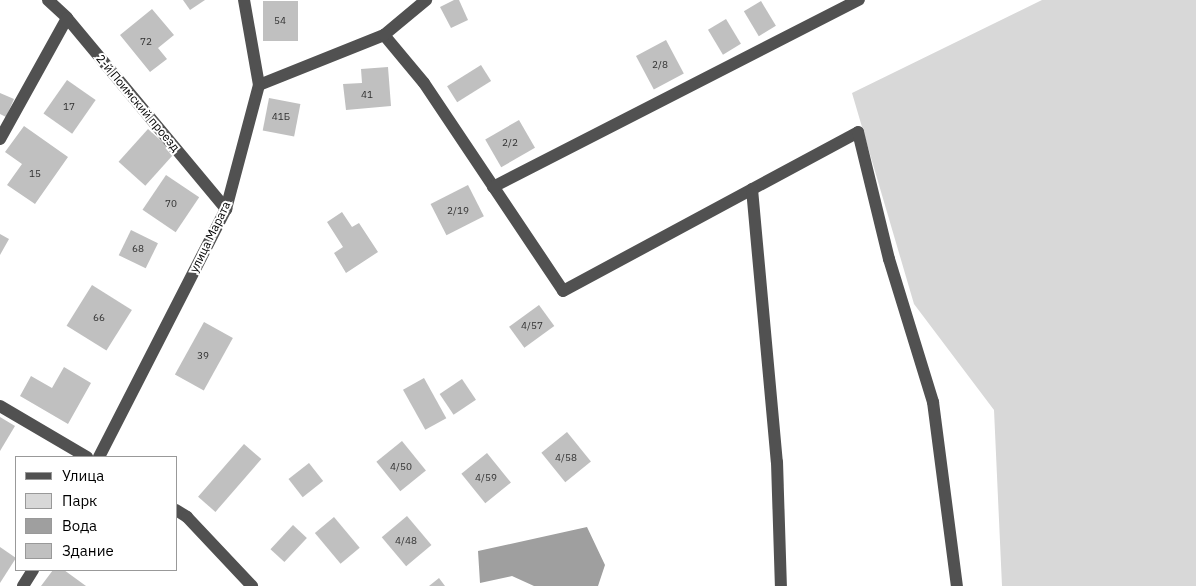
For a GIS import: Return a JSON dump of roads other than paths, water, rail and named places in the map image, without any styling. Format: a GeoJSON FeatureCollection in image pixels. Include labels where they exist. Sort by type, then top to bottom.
{"type":"FeatureCollection","features":[{"type":"Feature","properties":{"kind":"street","name":"2-й Поимский проезд"},"geometry":{"type":"LineString","coordinates":[[48,0],[67,18],[226,209]]}},
{"type":"Feature","properties":{"kind":"street","name":"улица Марата"},"geometry":{"type":"LineString","coordinates":[[99,456],[226,209],[259,85],[244,0]]}},
{"type":"Feature","properties":{"kind":"street"},"geometry":{"type":"LineString","coordinates":[[259,85],[384,35],[426,0]]}},
{"type":"Feature","properties":{"kind":"street"},"geometry":{"type":"LineString","coordinates":[[493,187],[859,0]]}},
{"type":"Feature","properties":{"kind":"street"},"geometry":{"type":"LineString","coordinates":[[0,139],[67,18]]}},
{"type":"Feature","properties":{"kind":"street"},"geometry":{"type":"LineString","coordinates":[[384,35],[424,83],[563,291],[858,132],[889,260],[933,402],[957,586]]}},
{"type":"Feature","properties":{"kind":"street"},"geometry":{"type":"LineString","coordinates":[[752,189],[777,462],[781,586]]}},
{"type":"Feature","properties":{"kind":"street"},"geometry":{"type":"LineString","coordinates":[[0,406],[85,456]]}},
{"type":"Feature","properties":{"kind":"street"},"geometry":{"type":"LineString","coordinates":[[178,511],[188,517],[252,586]]}},
{"type":"Feature","properties":{"kind":"street"},"geometry":{"type":"LineString","coordinates":[[23,586],[32,571]]}},
{"type":"Feature","properties":{"kind":"water"},"geometry":{"type":"Polygon","coordinates":[[[587,527],[605,565],[598,586],[534,586],[512,576],[480,583],[478,551],[587,527]]]}}]}
